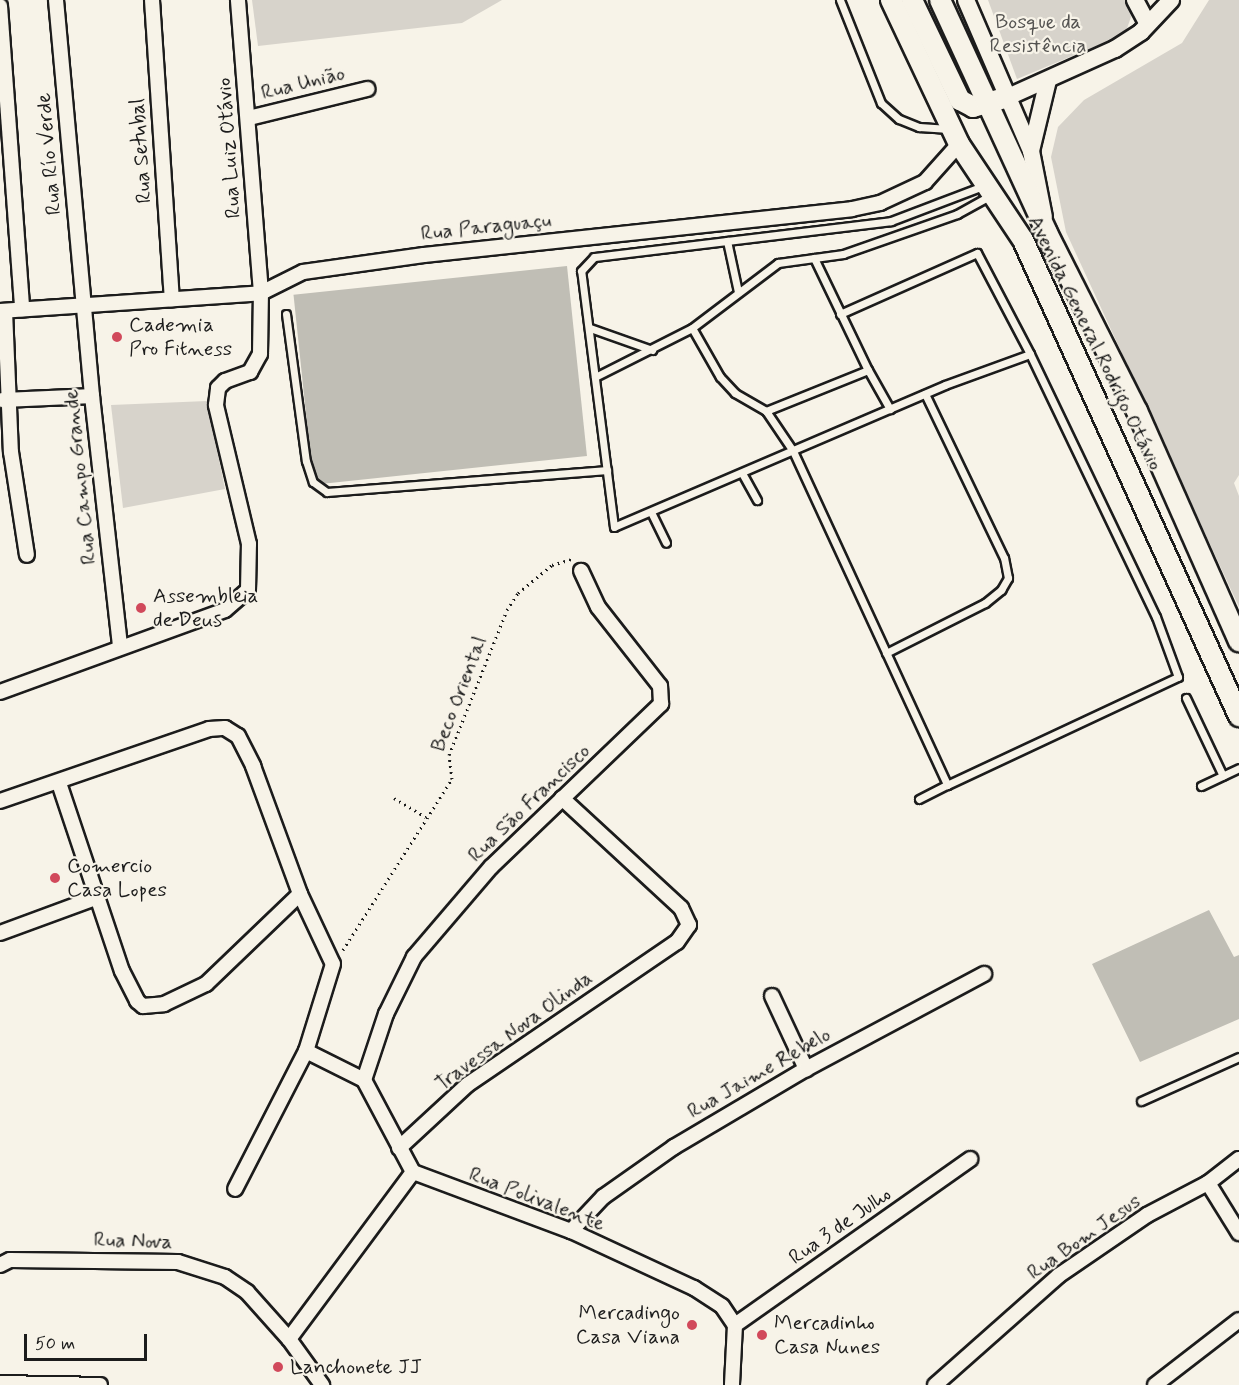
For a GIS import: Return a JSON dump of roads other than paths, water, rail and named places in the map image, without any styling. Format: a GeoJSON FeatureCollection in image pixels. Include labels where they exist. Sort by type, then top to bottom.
{"type":"FeatureCollection","features":[{"type":"Feature","properties":{"kind":"main road","name":"Avenida General Rodrigo Otávio"},"geometry":{"type":"LineString","coordinates":[[891,0],[955,137],[1023,240],[1239,716]]}},
{"type":"Feature","properties":{"kind":"main road"},"geometry":{"type":"LineString","coordinates":[[912,0],[960,100],[974,107],[1008,97]]}},
{"type":"Feature","properties":{"kind":"main road","name":"Avenida General Rodrigo Otávio"},"geometry":{"type":"LineString","coordinates":[[940,0],[1047,233],[1137,411],[1239,641]]}},
{"type":"Feature","properties":{"kind":"street","name":"Rua Río Verde"},"geometry":{"type":"LineString","coordinates":[[57,0],[83,304]]}},
{"type":"Feature","properties":{"kind":"street","name":"Rua Setubal"},"geometry":{"type":"LineString","coordinates":[[152,0],[172,299]]}},
{"type":"Feature","properties":{"kind":"street","name":"Rua Luiz Otávio"},"geometry":{"type":"LineString","coordinates":[[120,646],[225,610],[248,590],[249,544],[216,405],[218,388],[225,381],[250,372],[259,362],[261,293],[238,0]]}},
{"type":"Feature","properties":{"kind":"street","name":"Avenida General Rodrigo Otávio"},"geometry":{"type":"LineString","coordinates":[[966,0],[1031,151],[1047,233]]}},
{"type":"Feature","properties":{"kind":"street"},"geometry":{"type":"LineString","coordinates":[[1135,0],[1148,24]]}},
{"type":"Feature","properties":{"kind":"street"},"geometry":{"type":"LineString","coordinates":[[1008,97],[1115,49],[1148,24],[1171,0]]}},
{"type":"Feature","properties":{"kind":"street"},"geometry":{"type":"LineString","coordinates":[[0,6],[22,309]]}},
{"type":"Feature","properties":{"kind":"street"},"geometry":{"type":"LineString","coordinates":[[1031,151],[1048,80]]}},
{"type":"Feature","properties":{"kind":"street","name":"Rua União"},"geometry":{"type":"LineString","coordinates":[[249,118],[367,89]]}},
{"type":"Feature","properties":{"kind":"street","name":"Rua Paraguaçu"},"geometry":{"type":"LineString","coordinates":[[2,311],[261,293],[303,272],[424,255],[880,203],[925,182],[955,137]]}},
{"type":"Feature","properties":{"kind":"street","name":"Rua Campo Grande"},"geometry":{"type":"LineString","coordinates":[[83,304],[120,646]]}},
{"type":"Feature","properties":{"kind":"street"},"geometry":{"type":"LineString","coordinates":[[2,311],[4,400],[27,555]]}},
{"type":"Feature","properties":{"kind":"street"},"geometry":{"type":"LineString","coordinates":[[4,400],[92,396]]}},
{"type":"Feature","properties":{"kind":"street","name":"Rua São Francisco"},"geometry":{"type":"LineString","coordinates":[[363,1080],[386,1014],[414,957],[491,867],[662,699],[660,686],[598,607],[581,571]]}},
{"type":"Feature","properties":{"kind":"street"},"geometry":{"type":"LineString","coordinates":[[0,692],[120,646]]}},
{"type":"Feature","properties":{"kind":"street"},"geometry":{"type":"LineString","coordinates":[[0,801],[59,783],[209,729],[232,731],[253,766],[300,894],[333,963],[306,1051],[235,1189]]}},
{"type":"Feature","properties":{"kind":"street"},"geometry":{"type":"LineString","coordinates":[[59,783],[95,898],[122,971],[136,1001],[143,1005],[179,998],[206,984],[300,894]]}},
{"type":"Feature","properties":{"kind":"street","name":"Travessa Nova Olinda"},"geometry":{"type":"LineString","coordinates":[[399,1148],[467,1085],[657,955],[685,931],[687,917],[562,798]]}},
{"type":"Feature","properties":{"kind":"street"},"geometry":{"type":"LineString","coordinates":[[0,933],[95,898]]}},
{"type":"Feature","properties":{"kind":"street","name":"Rua Jaime Rebelo"},"geometry":{"type":"LineString","coordinates":[[571,1231],[603,1197],[637,1171],[806,1069],[984,974]]}},
{"type":"Feature","properties":{"kind":"street"},"geometry":{"type":"LineString","coordinates":[[772,996],[806,1069]]}},
{"type":"Feature","properties":{"kind":"street"},"geometry":{"type":"LineString","coordinates":[[289,1339],[413,1172],[363,1080],[306,1051]]}},
{"type":"Feature","properties":{"kind":"street","name":"Rua 3 de Julho"},"geometry":{"type":"LineString","coordinates":[[735,1325],[970,1159]]}},
{"type":"Feature","properties":{"kind":"street","name":"Rua Bom Jesus"},"geometry":{"type":"LineString","coordinates":[[935,1385],[1058,1276],[1147,1215],[1208,1183],[1239,1160]]}},
{"type":"Feature","properties":{"kind":"street","name":"Rua Polivalente"},"geometry":{"type":"LineString","coordinates":[[413,1172],[571,1231],[694,1288],[722,1306],[735,1325]]}},
{"type":"Feature","properties":{"kind":"street"},"geometry":{"type":"LineString","coordinates":[[1208,1183],[1239,1233]]}},
{"type":"Feature","properties":{"kind":"street","name":"Rua Nova"},"geometry":{"type":"LineString","coordinates":[[0,1264],[10,1260],[178,1262],[225,1277],[247,1292],[289,1339],[322,1385]]}},
{"type":"Feature","properties":{"kind":"street"},"geometry":{"type":"LineString","coordinates":[[1155,1385],[1239,1320]]}},
{"type":"Feature","properties":{"kind":"street"},"geometry":{"type":"LineString","coordinates":[[732,1385],[735,1325]]}},
{"type":"Feature","properties":{"kind":"street"},"geometry":{"type":"LineString","coordinates":[[0,1383],[100,1385]]}},
{"type":"Feature","properties":{"kind":"lane"},"geometry":{"type":"LineString","coordinates":[[840,0],[881,103],[899,119],[955,137]]}},
{"type":"Feature","properties":{"kind":"lane"},"geometry":{"type":"LineString","coordinates":[[990,189],[897,220],[594,257],[581,271],[614,527],[925,394],[1030,354]]}},
{"type":"Feature","properties":{"kind":"lane"},"geometry":{"type":"LineString","coordinates":[[596,377],[692,328],[778,263],[798,257],[814,258],[843,254],[919,228],[957,214],[990,189]]}},
{"type":"Feature","properties":{"kind":"lane"},"geometry":{"type":"LineString","coordinates":[[727,241],[738,292]]}},
{"type":"Feature","properties":{"kind":"lane"},"geometry":{"type":"LineString","coordinates":[[840,314],[977,253],[1030,354],[1156,617],[1178,677],[920,799]]}},
{"type":"Feature","properties":{"kind":"lane"},"geometry":{"type":"LineString","coordinates":[[814,258],[868,370],[890,409]]}},
{"type":"Feature","properties":{"kind":"lane"},"geometry":{"type":"LineString","coordinates":[[286,314],[306,461],[313,482],[327,492],[607,470]]}},
{"type":"Feature","properties":{"kind":"lane"},"geometry":{"type":"LineString","coordinates":[[590,328],[652,350]]}},
{"type":"Feature","properties":{"kind":"lane"},"geometry":{"type":"LineString","coordinates":[[692,328],[720,377],[735,393],[766,411],[793,451],[947,785]]}},
{"type":"Feature","properties":{"kind":"lane"},"geometry":{"type":"LineString","coordinates":[[766,411],[868,370]]}},
{"type":"Feature","properties":{"kind":"lane"},"geometry":{"type":"LineString","coordinates":[[886,653],[985,603],[1001,590],[1008,578],[1004,558],[925,394]]}},
{"type":"Feature","properties":{"kind":"lane"},"geometry":{"type":"LineString","coordinates":[[742,473],[757,500]]}},
{"type":"Feature","properties":{"kind":"lane"},"geometry":{"type":"LineString","coordinates":[[651,512],[666,543]]}},
{"type":"Feature","properties":{"kind":"lane"},"geometry":{"type":"LineString","coordinates":[[1186,698],[1224,776]]}},
{"type":"Feature","properties":{"kind":"lane"},"geometry":{"type":"LineString","coordinates":[[1201,786],[1239,768]]}},
{"type":"Feature","properties":{"kind":"lane"},"geometry":{"type":"LineString","coordinates":[[1141,1101],[1239,1057]]}},
{"type":"Feature","properties":{"kind":"place","name":"Cademia Pro Fitness"},"geometry":{"type":"Point","coordinates":[117,337]}},
{"type":"Feature","properties":{"kind":"place","name":"Assembleia de Deus"},"geometry":{"type":"Point","coordinates":[141,608]}},
{"type":"Feature","properties":{"kind":"place","name":"Comercio Casa Lopes"},"geometry":{"type":"Point","coordinates":[55,878]}},
{"type":"Feature","properties":{"kind":"place","name":"Mercadingo Casa Viana"},"geometry":{"type":"Point","coordinates":[692,1325]}},
{"type":"Feature","properties":{"kind":"place","name":"Mercadinho Casa Nunes"},"geometry":{"type":"Point","coordinates":[762,1335]}},
{"type":"Feature","properties":{"kind":"place","name":"Lanchonete JJ"},"geometry":{"type":"Point","coordinates":[278,1367]}},
{"type":"Feature","properties":{"kind":"park label","name":"Bosque da Resistência"},"geometry":{"type":"Point","coordinates":[1038,34]}}]}
